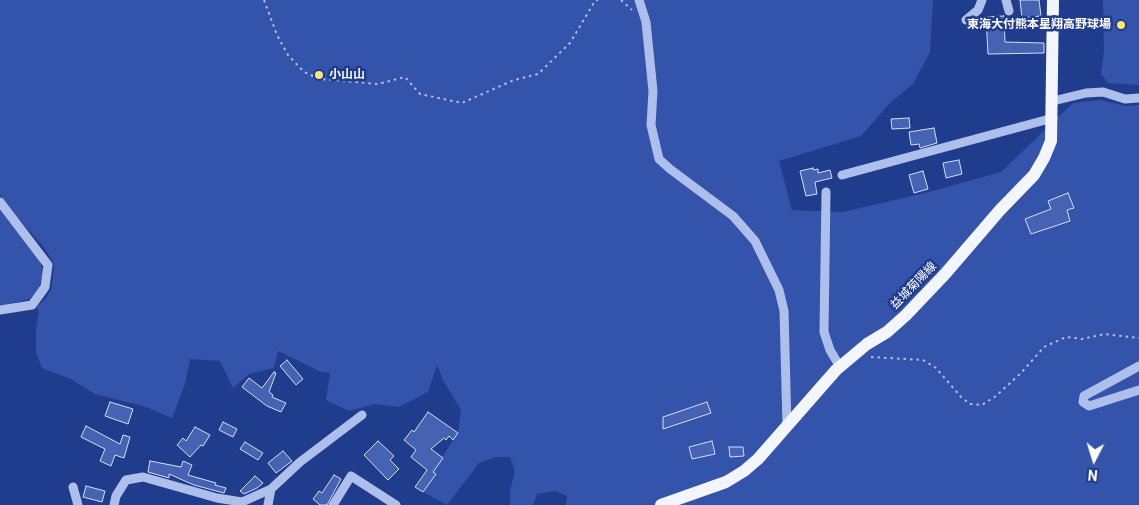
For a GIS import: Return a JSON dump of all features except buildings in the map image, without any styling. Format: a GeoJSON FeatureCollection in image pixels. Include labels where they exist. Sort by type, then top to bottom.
{"type":"FeatureCollection","features":[{"type":"Feature","properties":{"kind":"main road","name":"益城菊陽線"},"geometry":{"type":"LineString","coordinates":[[661,505],[726,482],[758,459],[787,427],[804,404],[840,367],[867,344],[887,332],[924,298],[1000,210],[1034,174],[1044,158],[1051,141],[1053,118],[1053,0]]}},
{"type":"Feature","properties":{"kind":"street"},"geometry":{"type":"LineString","coordinates":[[639,0],[646,22],[653,91],[651,126],[659,159],[733,216],[755,241],[779,290],[784,311],[787,427]]}},
{"type":"Feature","properties":{"kind":"street"},"geometry":{"type":"LineString","coordinates":[[966,20],[978,10],[982,0]]}},
{"type":"Feature","properties":{"kind":"street"},"geometry":{"type":"LineString","coordinates":[[1006,0],[1009,11]]}},
{"type":"Feature","properties":{"kind":"street"},"geometry":{"type":"LineString","coordinates":[[1053,101],[1086,93],[1102,92],[1125,99],[1139,98]]}},
{"type":"Feature","properties":{"kind":"street"},"geometry":{"type":"LineString","coordinates":[[842,175],[1053,118]]}},
{"type":"Feature","properties":{"kind":"street"},"geometry":{"type":"LineString","coordinates":[[826,192],[824,332],[830,350],[840,367]]}},
{"type":"Feature","properties":{"kind":"street"},"geometry":{"type":"LineString","coordinates":[[0,202],[48,265],[45,286],[32,305],[0,310]]}},
{"type":"Feature","properties":{"kind":"street"},"geometry":{"type":"LineString","coordinates":[[1139,366],[1084,396],[1083,402],[1089,406],[1139,390]]}},
{"type":"Feature","properties":{"kind":"street"},"geometry":{"type":"LineString","coordinates":[[114,505],[116,496],[126,480],[142,477],[217,498],[242,502],[271,488],[300,462],[362,416]]}},
{"type":"Feature","properties":{"kind":"street"},"geometry":{"type":"LineString","coordinates":[[333,505],[351,476],[396,505]]}},
{"type":"Feature","properties":{"kind":"street"},"geometry":{"type":"LineString","coordinates":[[73,487],[78,505]]}},
{"type":"Feature","properties":{"kind":"street"},"geometry":{"type":"LineString","coordinates":[[268,505],[271,488]]}},
{"type":"Feature","properties":{"kind":"path"},"geometry":{"type":"LineString","coordinates":[[264,0],[277,35],[288,55],[304,72],[320,79],[378,84],[405,77],[420,94],[462,103],[514,80],[538,74],[570,43],[595,1],[598,0]]}},
{"type":"Feature","properties":{"kind":"path"},"geometry":{"type":"LineString","coordinates":[[854,356],[923,360],[936,368],[961,397],[970,404],[982,406],[1021,373],[1044,347],[1066,337],[1082,339],[1105,334],[1139,338]]}},
{"type":"Feature","properties":{"kind":"shaded area"},"geometry":{"type":"Polygon","coordinates":[[[0,0],[933,0],[930,52],[913,84],[890,103],[861,136],[779,161],[792,210],[843,212],[929,192],[1001,172],[1073,103],[1100,100],[1126,106],[1139,105],[1139,505],[566,505],[567,496],[556,491],[537,494],[533,505],[510,505],[510,491],[515,471],[510,457],[495,457],[479,463],[447,505],[423,492],[437,465],[458,433],[461,410],[443,380],[437,365],[428,392],[399,407],[375,404],[349,411],[326,400],[330,373],[321,372],[278,351],[274,368],[249,374],[233,388],[220,361],[190,359],[185,384],[172,418],[146,407],[95,394],[71,379],[42,368],[36,353],[36,329],[39,312],[37,307],[51,290],[54,268],[53,262],[43,246],[0,195],[0,0]]]}},
{"type":"Feature","properties":{"kind":"shaded area","name":"東海大付熊本星翔高野球場"},"geometry":{"type":"Polygon","coordinates":[[[1103,0],[1139,0],[1139,85],[1108,83],[1101,74],[1104,51],[1103,0]]]}},
{"type":"Feature","properties":{"kind":"shaded area"},"geometry":{"type":"Polygon","coordinates":[[[0,210],[40,259],[43,274],[38,291],[29,299],[0,307],[0,210]]]}},
{"type":"Feature","properties":{"kind":"place","name":"東海大付熊本星翔高野球場"},"geometry":{"type":"Point","coordinates":[1121,25]}},
{"type":"Feature","properties":{"kind":"place","name":"小山山"},"geometry":{"type":"Point","coordinates":[319,75]}}]}
